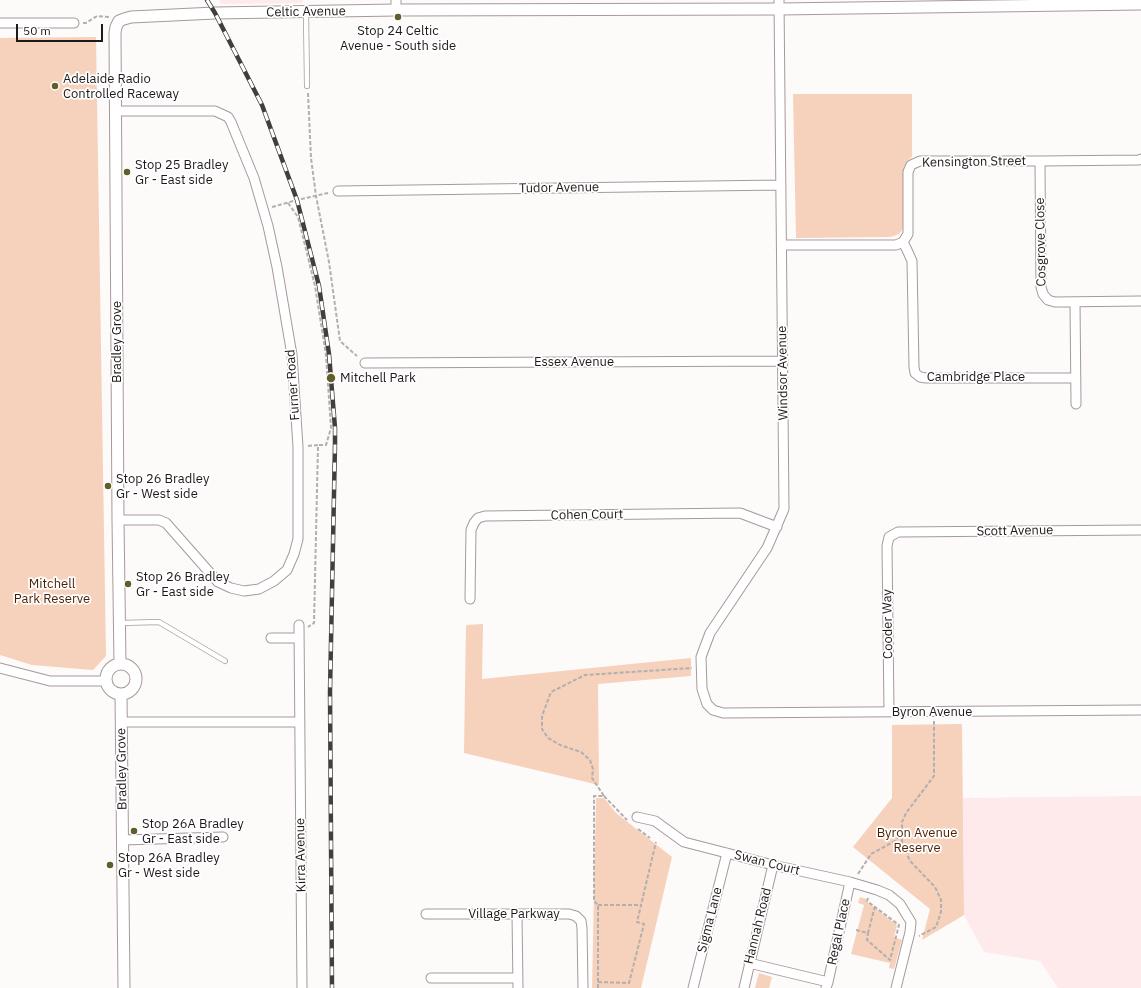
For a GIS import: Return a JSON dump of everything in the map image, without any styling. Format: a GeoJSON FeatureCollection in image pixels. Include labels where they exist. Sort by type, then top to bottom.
{"type":"FeatureCollection","features":[{"type":"Feature","properties":{"kind":"street","name":"Windsor Avenue"},"geometry":{"type":"LineString","coordinates":[[723,713],[713,710],[707,704],[702,689],[701,657],[710,633],[767,548],[784,509],[779,4]]}},
{"type":"Feature","properties":{"kind":"street","name":"Celtic Avenue"},"geometry":{"type":"LineString","coordinates":[[119,21],[131,17],[306,12],[396,5],[1141,4]]}},
{"type":"Feature","properties":{"kind":"street","name":"Bradley Grove"},"geometry":{"type":"LineString","coordinates":[[119,21],[115,34],[120,664]]}},
{"type":"Feature","properties":{"kind":"street"},"geometry":{"type":"LineString","coordinates":[[0,24],[74,23]]}},
{"type":"Feature","properties":{"kind":"street","name":"Furner Road"},"geometry":{"type":"LineString","coordinates":[[116,111],[215,111],[228,117],[231,122],[254,178],[278,267],[292,354],[298,447],[298,539],[294,554],[287,570],[274,581],[259,589],[244,591],[231,588],[218,582],[166,524],[159,520],[118,520]]}},
{"type":"Feature","properties":{"kind":"street","name":"Kensington Street"},"geometry":{"type":"LineString","coordinates":[[903,242],[908,234],[908,172],[911,165],[920,161],[1141,159]]}},
{"type":"Feature","properties":{"kind":"street","name":"Cosgrove Close"},"geometry":{"type":"LineString","coordinates":[[1040,161],[1042,294],[1048,300],[1055,302],[1141,301]]}},
{"type":"Feature","properties":{"kind":"street","name":"Tudor Avenue"},"geometry":{"type":"LineString","coordinates":[[338,191],[781,185]]}},
{"type":"Feature","properties":{"kind":"street"},"geometry":{"type":"LineString","coordinates":[[782,245],[896,245],[903,242]]}},
{"type":"Feature","properties":{"kind":"street","name":"Cambridge Place"},"geometry":{"type":"LineString","coordinates":[[903,242],[912,261],[914,367],[915,373],[920,377],[1076,378]]}},
{"type":"Feature","properties":{"kind":"street"},"geometry":{"type":"LineString","coordinates":[[1075,302],[1076,404]]}},
{"type":"Feature","properties":{"kind":"street","name":"Essex Avenue"},"geometry":{"type":"LineString","coordinates":[[365,363],[783,361]]}},
{"type":"Feature","properties":{"kind":"street","name":"Cohen Court"},"geometry":{"type":"LineString","coordinates":[[470,599],[472,530],[474,523],[478,518],[486,516],[740,513],[777,527]]}},
{"type":"Feature","properties":{"kind":"street","name":"Scott Avenue"},"geometry":{"type":"LineString","coordinates":[[889,537],[898,532],[1141,530]]}},
{"type":"Feature","properties":{"kind":"street","name":"Cooder Way"},"geometry":{"type":"LineString","coordinates":[[889,537],[887,546],[889,712]]}},
{"type":"Feature","properties":{"kind":"street"},"geometry":{"type":"LineString","coordinates":[[271,638],[299,632]]}},
{"type":"Feature","properties":{"kind":"street","name":"Kirra Avenue"},"geometry":{"type":"LineString","coordinates":[[299,632],[302,988]]}},
{"type":"Feature","properties":{"kind":"street"},"geometry":{"type":"LineString","coordinates":[[120,664],[131,667],[136,677],[134,688],[127,693],[121,694],[113,692],[109,689],[106,681],[106,675],[109,670],[113,666],[120,664]]}},
{"type":"Feature","properties":{"kind":"street"},"geometry":{"type":"LineString","coordinates":[[0,668],[50,681],[106,681]]}},
{"type":"Feature","properties":{"kind":"street","name":"Bradley Grove"},"geometry":{"type":"LineString","coordinates":[[121,694],[124,988]]}},
{"type":"Feature","properties":{"kind":"street","name":"Byron Avenue"},"geometry":{"type":"LineString","coordinates":[[723,713],[1141,710]]}},
{"type":"Feature","properties":{"kind":"street"},"geometry":{"type":"LineString","coordinates":[[121,722],[299,722]]}},
{"type":"Feature","properties":{"kind":"street","name":"Swan Court"},"geometry":{"type":"LineString","coordinates":[[636,817],[656,821],[684,842],[773,865],[850,882],[889,895],[900,904],[911,922],[910,932],[896,988]]}},
{"type":"Feature","properties":{"kind":"street"},"geometry":{"type":"LineString","coordinates":[[122,840],[223,838]]}},
{"type":"Feature","properties":{"kind":"street","name":"Sigma Lane"},"geometry":{"type":"LineString","coordinates":[[692,988],[727,853]]}},
{"type":"Feature","properties":{"kind":"street","name":"Hannah Road"},"geometry":{"type":"LineString","coordinates":[[744,988],[773,865]]}},
{"type":"Feature","properties":{"kind":"street","name":"Regal Place"},"geometry":{"type":"LineString","coordinates":[[827,985],[850,882]]}},
{"type":"Feature","properties":{"kind":"street","name":"Village Parkway"},"geometry":{"type":"LineString","coordinates":[[426,914],[569,914],[576,916],[581,921],[583,988]]}},
{"type":"Feature","properties":{"kind":"street"},"geometry":{"type":"LineString","coordinates":[[517,914],[518,988]]}},
{"type":"Feature","properties":{"kind":"street"},"geometry":{"type":"LineString","coordinates":[[749,963],[827,985]]}},
{"type":"Feature","properties":{"kind":"street"},"geometry":{"type":"LineString","coordinates":[[431,978],[517,978]]}},
{"type":"Feature","properties":{"kind":"lane"},"geometry":{"type":"LineString","coordinates":[[306,12],[308,86]]}},
{"type":"Feature","properties":{"kind":"lane"},"geometry":{"type":"LineString","coordinates":[[120,623],[159,622],[225,661]]}},
{"type":"Feature","properties":{"kind":"path"},"geometry":{"type":"LineString","coordinates":[[74,23],[86,23],[97,16],[108,16],[119,21]]}},
{"type":"Feature","properties":{"kind":"path"},"geometry":{"type":"LineString","coordinates":[[308,86],[310,158],[329,262],[340,341],[365,363]]}},
{"type":"Feature","properties":{"kind":"path"},"geometry":{"type":"LineString","coordinates":[[263,210],[288,202],[338,191]]}},
{"type":"Feature","properties":{"kind":"path"},"geometry":{"type":"LineString","coordinates":[[288,202],[298,217],[315,286],[326,355],[331,428],[326,445],[298,447]]}},
{"type":"Feature","properties":{"kind":"path"},"geometry":{"type":"LineString","coordinates":[[299,632],[314,623],[318,445]]}},
{"type":"Feature","properties":{"kind":"path"},"geometry":{"type":"LineString","coordinates":[[598,988],[598,905],[594,901],[594,796],[604,796],[592,778],[593,769],[590,760],[581,752],[560,745],[548,738],[542,729],[542,716],[551,692],[585,675],[692,668]]}},
{"type":"Feature","properties":{"kind":"path"},"geometry":{"type":"LineString","coordinates":[[917,937],[936,927],[941,912],[941,900],[935,887],[910,861],[902,842],[902,822],[906,813],[934,776],[934,720]]}},
{"type":"Feature","properties":{"kind":"path"},"geometry":{"type":"LineString","coordinates":[[858,874],[871,854],[895,841],[902,832]]}},
{"type":"Feature","properties":{"kind":"path"},"geometry":{"type":"LineString","coordinates":[[598,982],[629,983],[644,924],[637,922],[656,842]]}},
{"type":"Feature","properties":{"kind":"path"},"geometry":{"type":"LineString","coordinates":[[868,898],[867,901],[875,906],[899,925],[890,960],[867,940],[875,906]]}},
{"type":"Feature","properties":{"kind":"path"},"geometry":{"type":"LineString","coordinates":[[598,905],[641,905]]}},
{"type":"Feature","properties":{"kind":"path"},"geometry":{"type":"LineString","coordinates":[[856,930],[868,933]]}},
{"type":"Feature","properties":{"kind":"shaded area"},"geometry":{"type":"Polygon","coordinates":[[[219,0],[303,0],[303,3],[221,4],[219,0]]]}},
{"type":"Feature","properties":{"kind":"shaded area"},"geometry":{"type":"Polygon","coordinates":[[[1141,796],[1141,988],[1058,988],[1040,961],[984,952],[964,915],[963,798],[1141,796]]]}},
{"type":"Feature","properties":{"kind":"green space","name":"Mitchell Park Reserve"},"geometry":{"type":"Polygon","coordinates":[[[96,37],[106,656],[93,670],[32,665],[0,655],[0,38],[96,37]]]}},
{"type":"Feature","properties":{"kind":"green space"},"geometry":{"type":"Polygon","coordinates":[[[793,94],[912,94],[912,157],[907,161],[904,167],[904,225],[899,234],[890,237],[796,238],[793,94]]]}},
{"type":"Feature","properties":{"kind":"green space"},"geometry":{"type":"Polygon","coordinates":[[[483,624],[482,679],[691,658],[691,676],[598,684],[599,785],[464,753],[466,625],[483,624]]]}},
{"type":"Feature","properties":{"kind":"green space","name":"Byron Avenue Reserve"},"geometry":{"type":"Polygon","coordinates":[[[962,724],[964,915],[922,940],[930,909],[853,847],[892,798],[892,725],[962,724]]]}},
{"type":"Feature","properties":{"kind":"green space"},"geometry":{"type":"Polygon","coordinates":[[[596,798],[604,798],[616,813],[672,857],[641,988],[592,988],[596,798]]]}},
{"type":"Feature","properties":{"kind":"green space"},"geometry":{"type":"Polygon","coordinates":[[[860,897],[866,899],[866,901],[897,925],[894,937],[902,940],[894,969],[889,968],[890,963],[851,954],[864,905],[858,903],[860,897]]]}},
{"type":"Feature","properties":{"kind":"green space"},"geometry":{"type":"Polygon","coordinates":[[[759,973],[772,977],[769,988],[755,988],[759,973]]]}},
{"type":"Feature","properties":{"kind":"railway"},"geometry":{"type":"LineString","coordinates":[[207,0],[262,105],[297,200],[319,286],[329,354],[335,428],[330,692],[332,988]]}},
{"type":"Feature","properties":{"kind":"place","name":"Stop 24 Celtic Avenue - South side"},"geometry":{"type":"Point","coordinates":[398,17]}},
{"type":"Feature","properties":{"kind":"place","name":"Adelaide Radio Controlled Raceway"},"geometry":{"type":"Point","coordinates":[55,86]}},
{"type":"Feature","properties":{"kind":"place","name":"Stop 25 Bradley Gr - East side"},"geometry":{"type":"Point","coordinates":[127,172]}},
{"type":"Feature","properties":{"kind":"place","name":"Mitchell Park"},"geometry":{"type":"Point","coordinates":[331,378]}},
{"type":"Feature","properties":{"kind":"place","name":"Stop 26 Bradley Gr - West side"},"geometry":{"type":"Point","coordinates":[108,486]}},
{"type":"Feature","properties":{"kind":"place","name":"Stop 26 Bradley Gr - East side"},"geometry":{"type":"Point","coordinates":[128,584]}},
{"type":"Feature","properties":{"kind":"place","name":"Stop 26A Bradley Gr - East side"},"geometry":{"type":"Point","coordinates":[134,831]}},
{"type":"Feature","properties":{"kind":"place","name":"Stop 26A Bradley Gr - West side"},"geometry":{"type":"Point","coordinates":[110,865]}}]}
